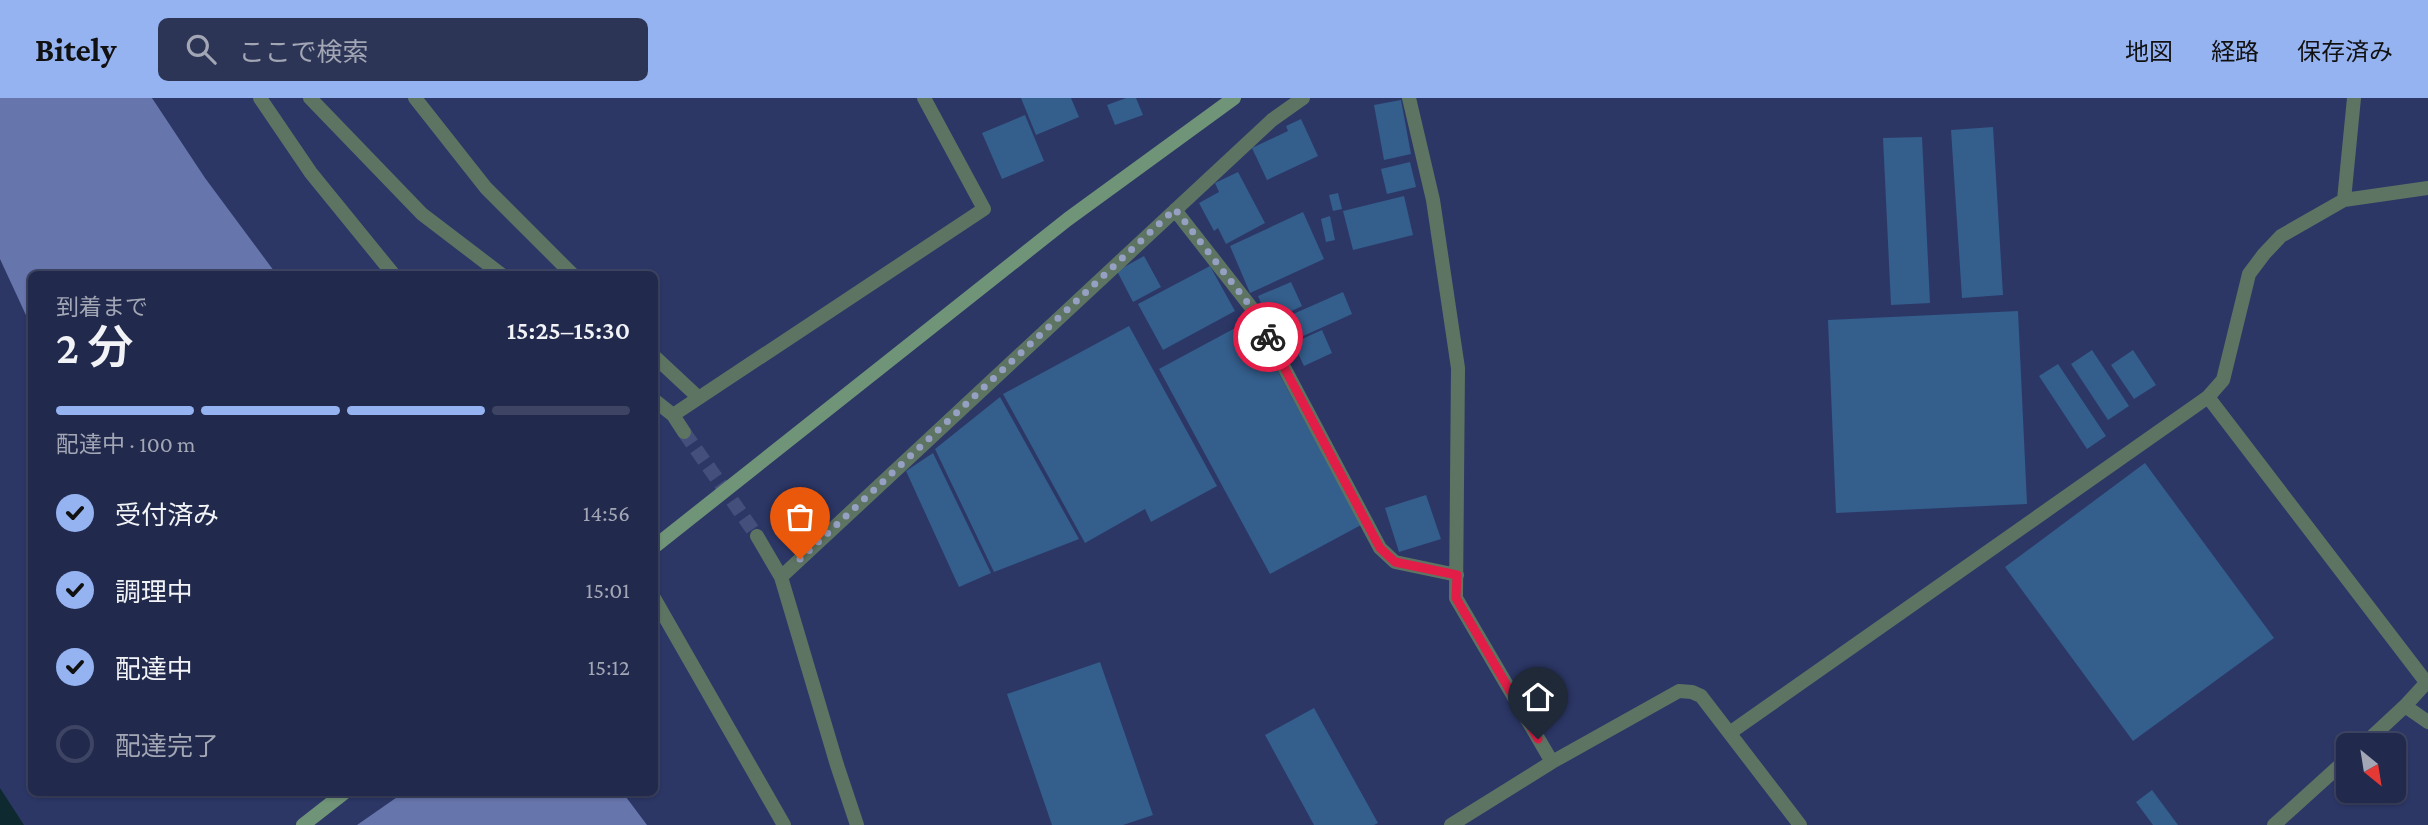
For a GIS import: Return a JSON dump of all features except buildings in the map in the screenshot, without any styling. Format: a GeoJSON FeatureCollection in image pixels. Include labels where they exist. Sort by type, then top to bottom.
{"type":"FeatureCollection","features":[{"type":"Feature","properties":{"kind":"main road"},"geometry":{"type":"LineString","coordinates":[[658,545],[1068,219],[1234,98]]}},
{"type":"Feature","properties":{"kind":"main road"},"geometry":{"type":"LineString","coordinates":[[303,825],[340,796]]}},
{"type":"Feature","properties":{"kind":"street"},"geometry":{"type":"LineString","coordinates":[[260,98],[311,173],[391,271]]}},
{"type":"Feature","properties":{"kind":"street"},"geometry":{"type":"LineString","coordinates":[[310,98],[422,214],[497,271]]}},
{"type":"Feature","properties":{"kind":"street"},"geometry":{"type":"LineString","coordinates":[[415,98],[486,188],[569,271]]}},
{"type":"Feature","properties":{"kind":"street"},"geometry":{"type":"LineString","coordinates":[[673,415],[984,209],[924,98]]}},
{"type":"Feature","properties":{"kind":"street"},"geometry":{"type":"LineString","coordinates":[[780,577],[1272,120],[1303,98]]}},
{"type":"Feature","properties":{"kind":"street"},"geometry":{"type":"LineString","coordinates":[[1409,98],[1433,200],[1458,368],[1456,598],[1552,762]]}},
{"type":"Feature","properties":{"kind":"street"},"geometry":{"type":"LineString","coordinates":[[2344,200],[2354,98]]}},
{"type":"Feature","properties":{"kind":"street"},"geometry":{"type":"LineString","coordinates":[[1731,732],[2208,397],[2223,380],[2249,274],[2281,236],[2344,200],[2428,188]]}},
{"type":"Feature","properties":{"kind":"street"},"geometry":{"type":"LineString","coordinates":[[1175,209],[1254,311],[1380,548],[1395,562],[1457,575]]}},
{"type":"Feature","properties":{"kind":"street"},"geometry":{"type":"LineString","coordinates":[[658,360],[699,398]]}},
{"type":"Feature","properties":{"kind":"street"},"geometry":{"type":"LineString","coordinates":[[2208,397],[2427,681],[2376,733]]}},
{"type":"Feature","properties":{"kind":"street"},"geometry":{"type":"LineString","coordinates":[[658,403],[673,415],[684,432]]}},
{"type":"Feature","properties":{"kind":"street"},"geometry":{"type":"LineString","coordinates":[[757,536],[780,577],[836,765],[857,825]]}},
{"type":"Feature","properties":{"kind":"street"},"geometry":{"type":"LineString","coordinates":[[658,605],[784,825]]}},
{"type":"Feature","properties":{"kind":"street"},"geometry":{"type":"LineString","coordinates":[[1451,825],[1552,762],[1679,691],[1701,696],[1800,825]]}},
{"type":"Feature","properties":{"kind":"street"},"geometry":{"type":"LineString","coordinates":[[2405,706],[2428,722]]}},
{"type":"Feature","properties":{"kind":"street"},"geometry":{"type":"LineString","coordinates":[[2274,825],[2336,769]]}},
{"type":"Feature","properties":{"kind":"shaded area"},"geometry":{"type":"Polygon","coordinates":[[[0,98],[152,98],[205,178],[274,271],[28,271],[28,320],[0,259],[0,98]]]}},
{"type":"Feature","properties":{"kind":"shaded area"},"geometry":{"type":"Polygon","coordinates":[[[0,788],[24,825],[0,825],[0,788]]]}},
{"type":"Feature","properties":{"kind":"shaded area"},"geometry":{"type":"Polygon","coordinates":[[[399,796],[625,796],[647,825],[357,825],[399,796]]]}},
{"type":"Feature","properties":{"kind":"tunnel"},"geometry":{"type":"LineString","coordinates":[[684,432],[757,536]]}},
{"type":"Feature","properties":{"kind":"way so far"},"geometry":{"type":"LineString","coordinates":[[800,559],[1175,209],[1254,311],[1268,337]]}},
{"type":"Feature","properties":{"kind":"route"},"geometry":{"type":"LineString","coordinates":[[1268,337],[1380,548],[1395,562],[1457,575],[1456,598],[1538,739]]}}]}
